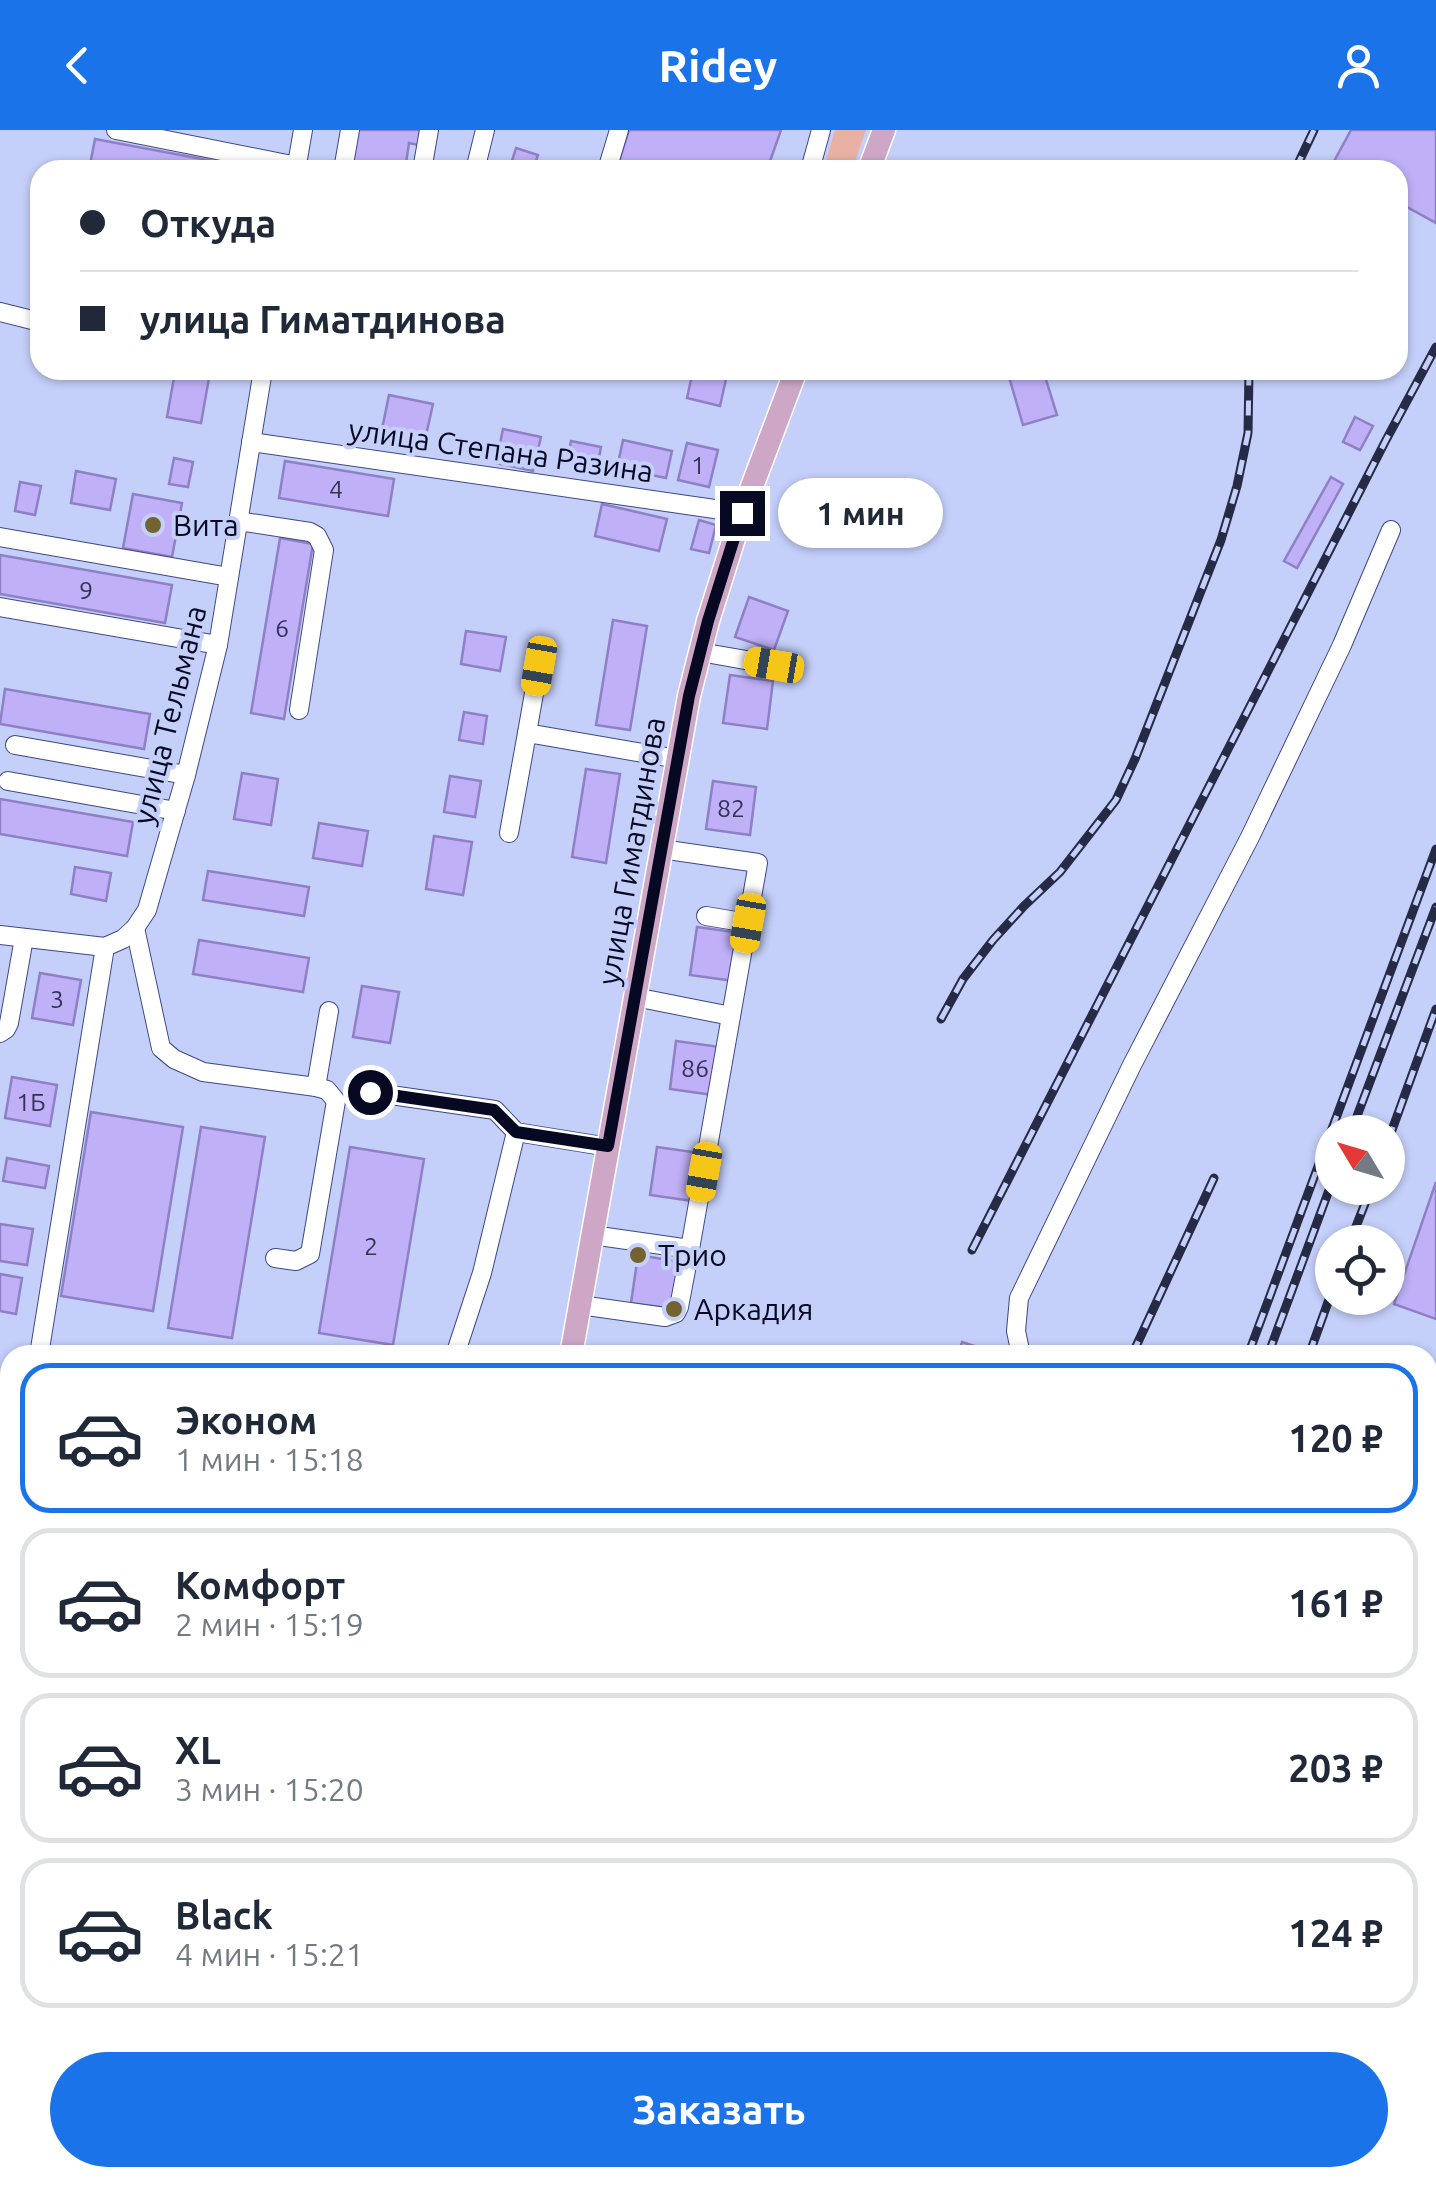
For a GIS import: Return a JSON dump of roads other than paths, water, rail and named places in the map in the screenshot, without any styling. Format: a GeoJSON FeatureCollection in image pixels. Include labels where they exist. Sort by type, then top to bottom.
{"type":"FeatureCollection","features":[{"type":"Feature","properties":{"kind":"main road"},"geometry":{"type":"LineString","coordinates":[[873,160],[884,130]]}},
{"type":"Feature","properties":{"kind":"main road","name":"улица Гиматдинова"},"geometry":{"type":"LineString","coordinates":[[573,1345],[700,652],[742,513],[792,380]]}},
{"type":"Feature","properties":{"kind":"street"},"geometry":{"type":"LineString","coordinates":[[298,160],[303,130]]}},
{"type":"Feature","properties":{"kind":"street"},"geometry":{"type":"LineString","coordinates":[[345,160],[350,130]]}},
{"type":"Feature","properties":{"kind":"street"},"geometry":{"type":"LineString","coordinates":[[424,160],[430,130]]}},
{"type":"Feature","properties":{"kind":"street"},"geometry":{"type":"LineString","coordinates":[[477,160],[485,130]]}},
{"type":"Feature","properties":{"kind":"street"},"geometry":{"type":"LineString","coordinates":[[610,160],[618,130]]}},
{"type":"Feature","properties":{"kind":"street"},"geometry":{"type":"LineString","coordinates":[[813,160],[821,130]]}},
{"type":"Feature","properties":{"kind":"street"},"geometry":{"type":"LineString","coordinates":[[127,131],[204,139],[271,160]]}},
{"type":"Feature","properties":{"kind":"street"},"geometry":{"type":"LineString","coordinates":[[0,312],[30,320]]}},
{"type":"Feature","properties":{"kind":"street","name":"улица Тельмана"},"geometry":{"type":"LineString","coordinates":[[135,928],[147,910],[218,645],[262,380]]}},
{"type":"Feature","properties":{"kind":"street","name":"улица Степана Разина"},"geometry":{"type":"LineString","coordinates":[[252,442],[742,513]]}},
{"type":"Feature","properties":{"kind":"street"},"geometry":{"type":"LineString","coordinates":[[238,521],[310,532],[322,543],[299,710]]}},
{"type":"Feature","properties":{"kind":"street"},"geometry":{"type":"LineString","coordinates":[[1019,1345],[1019,1298],[1132,1065],[1250,837],[1342,645],[1390,530]]}},
{"type":"Feature","properties":{"kind":"street"},"geometry":{"type":"LineString","coordinates":[[0,537],[229,577]]}},
{"type":"Feature","properties":{"kind":"street"},"geometry":{"type":"LineString","coordinates":[[0,607],[218,645]]}},
{"type":"Feature","properties":{"kind":"street"},"geometry":{"type":"LineString","coordinates":[[700,652],[774,665]]}},
{"type":"Feature","properties":{"kind":"street"},"geometry":{"type":"LineString","coordinates":[[509,833],[539,666]]}},
{"type":"Feature","properties":{"kind":"street"},"geometry":{"type":"LineString","coordinates":[[527,732],[678,759]]}},
{"type":"Feature","properties":{"kind":"street"},"geometry":{"type":"LineString","coordinates":[[15,746],[186,775]]}},
{"type":"Feature","properties":{"kind":"street"},"geometry":{"type":"LineString","coordinates":[[8,781],[176,810]]}},
{"type":"Feature","properties":{"kind":"street"},"geometry":{"type":"LineString","coordinates":[[580,1305],[672,1316],[679,1307],[690,1250],[758,863],[661,850]]}},
{"type":"Feature","properties":{"kind":"street"},"geometry":{"type":"LineString","coordinates":[[706,916],[748,923]]}},
{"type":"Feature","properties":{"kind":"street"},"geometry":{"type":"LineString","coordinates":[[0,935],[105,947],[135,928],[161,1048],[188,1067],[203,1072],[316,1086],[327,1090],[336,1100],[310,1254],[296,1261],[275,1258]]}},
{"type":"Feature","properties":{"kind":"street"},"geometry":{"type":"LineString","coordinates":[[0,1034],[9,1022],[24,938]]}},
{"type":"Feature","properties":{"kind":"street"},"geometry":{"type":"LineString","coordinates":[[41,1345],[105,947]]}},
{"type":"Feature","properties":{"kind":"street"},"geometry":{"type":"LineString","coordinates":[[635,997],[731,1016]]}},
{"type":"Feature","properties":{"kind":"street"},"geometry":{"type":"LineString","coordinates":[[316,1086],[329,1011]]}},
{"type":"Feature","properties":{"kind":"street"},"geometry":{"type":"LineString","coordinates":[[370,1092],[494,1110],[516,1132],[608,1146]]}},
{"type":"Feature","properties":{"kind":"street"},"geometry":{"type":"LineString","coordinates":[[458,1345],[482,1273],[516,1132]]}},
{"type":"Feature","properties":{"kind":"street"},"geometry":{"type":"LineString","coordinates":[[592,1236],[690,1250]]}},
{"type":"Feature","properties":{"kind":"railway"},"geometry":{"type":"LineString","coordinates":[[1300,160],[1314,130]]}},
{"type":"Feature","properties":{"kind":"railway"},"geometry":{"type":"LineString","coordinates":[[972,1250],[1436,347]]}},
{"type":"Feature","properties":{"kind":"railway"},"geometry":{"type":"LineString","coordinates":[[941,1019],[963,979],[993,940],[1060,872],[1116,800],[1221,540],[1248,433],[1249,380]]}},
{"type":"Feature","properties":{"kind":"railway"},"geometry":{"type":"LineString","coordinates":[[1252,1345],[1436,849]]}},
{"type":"Feature","properties":{"kind":"railway"},"geometry":{"type":"LineString","coordinates":[[1357,1115],[1436,907]]}},
{"type":"Feature","properties":{"kind":"railway"},"geometry":{"type":"LineString","coordinates":[[1397,1115],[1436,1009]]}},
{"type":"Feature","properties":{"kind":"railway"},"geometry":{"type":"LineString","coordinates":[[1137,1345],[1214,1178]]}},
{"type":"Feature","properties":{"kind":"railway"},"geometry":{"type":"LineString","coordinates":[[1272,1345],[1323,1205]]}},
{"type":"Feature","properties":{"kind":"railway"},"geometry":{"type":"LineString","coordinates":[[1357,1225],[1364,1205]]}},
{"type":"Feature","properties":{"kind":"railway"},"geometry":{"type":"LineString","coordinates":[[1313,1345],[1323,1315]]}},
{"type":"Feature","properties":{"kind":"place","name":"Вита"},"geometry":{"type":"Point","coordinates":[153,525]}},
{"type":"Feature","properties":{"kind":"place","name":"Трио"},"geometry":{"type":"Point","coordinates":[638,1255]}},
{"type":"Feature","properties":{"kind":"place","name":"Аркадия"},"geometry":{"type":"Point","coordinates":[674,1309]}}]}
